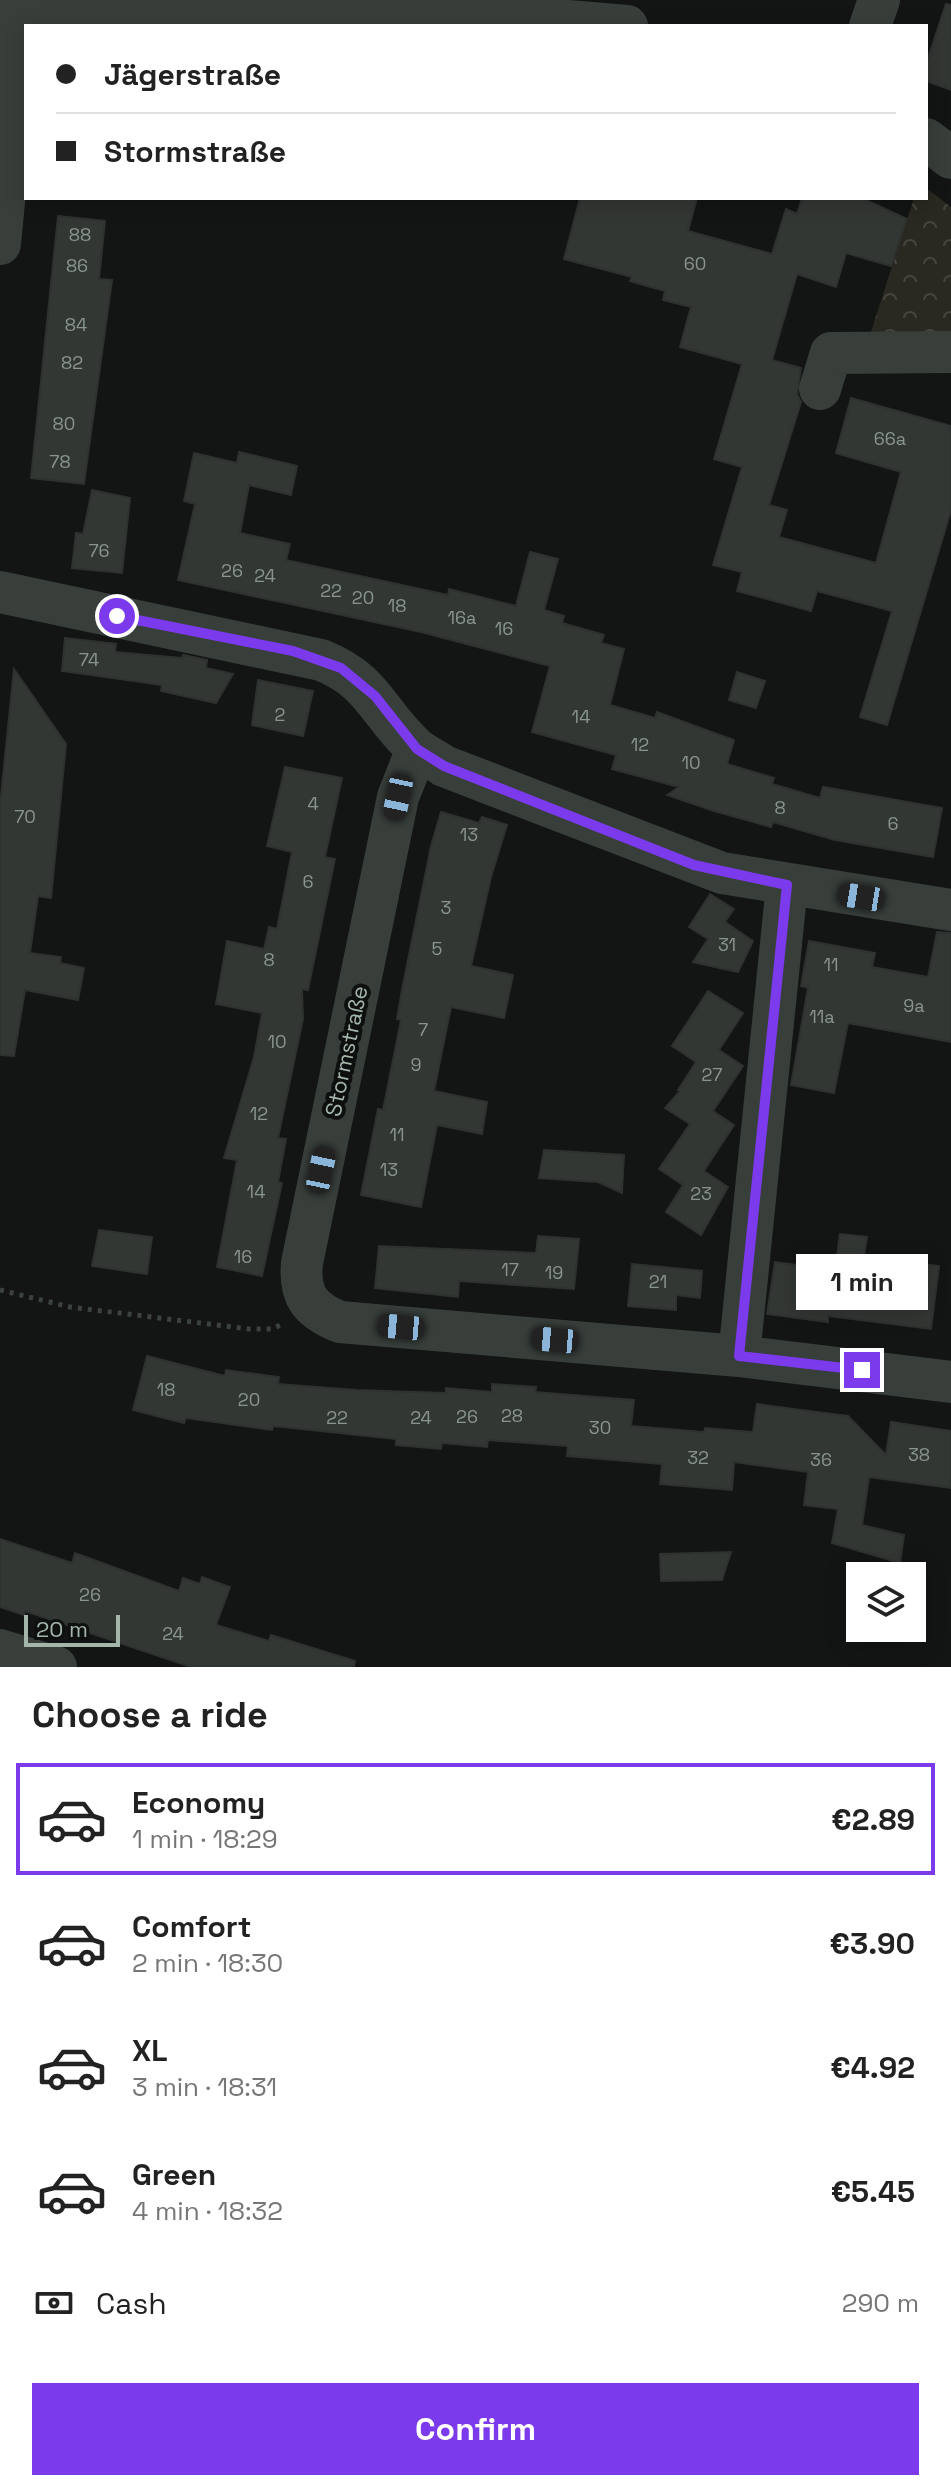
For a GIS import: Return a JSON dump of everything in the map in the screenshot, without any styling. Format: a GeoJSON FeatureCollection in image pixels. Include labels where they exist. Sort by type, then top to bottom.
{"type":"FeatureCollection","features":[{"type":"Feature","properties":{"kind":"street"},"geometry":{"type":"LineString","coordinates":[[871,24],[879,0]]}},
{"type":"Feature","properties":{"kind":"street"},"geometry":{"type":"LineString","coordinates":[[0,244],[15,9],[370,4],[604,24]]}},
{"type":"Feature","properties":{"kind":"street"},"geometry":{"type":"LineString","coordinates":[[928,141],[951,158]]}},
{"type":"Feature","properties":{"kind":"street"},"geometry":{"type":"LineString","coordinates":[[820,389],[831,353],[951,352]]}},
{"type":"Feature","properties":{"kind":"street"},"geometry":{"type":"LineString","coordinates":[[0,592],[321,660],[341,668],[375,696],[417,749],[444,766],[694,865],[787,885],[951,910]]}},
{"type":"Feature","properties":{"kind":"street","name":"Stormstraße"},"geometry":{"type":"LineString","coordinates":[[310,1306],[303,1295],[302,1263],[398,797],[417,749]]}},
{"type":"Feature","properties":{"kind":"street"},"geometry":{"type":"LineString","coordinates":[[739,1356],[787,885]]}},
{"type":"Feature","properties":{"kind":"street"},"geometry":{"type":"LineString","coordinates":[[310,1306],[340,1322],[739,1356],[951,1382]]}},
{"type":"Feature","properties":{"kind":"street"},"geometry":{"type":"LineString","coordinates":[[0,1650],[56,1667]]}},
{"type":"Feature","properties":{"kind":"path"},"geometry":{"type":"LineString","coordinates":[[0,1290],[70,1307],[249,1329],[271,1329],[310,1306]]}},
{"type":"Feature","properties":{"kind":"green space"},"geometry":{"type":"Polygon","coordinates":[[[928,190],[951,207],[951,335],[868,341],[913,200],[928,200],[928,190]]]}},
{"type":"Feature","properties":{"kind":"building"},"geometry":{"type":"Polygon","coordinates":[[[946,4],[951,5],[951,90],[928,82],[928,58],[946,4]]]}},
{"type":"Feature","properties":{"kind":"building"},"geometry":{"type":"Polygon","coordinates":[[[579,200],[696,200],[688,231],[772,254],[786,209],[797,214],[801,200],[866,200],[907,219],[891,266],[846,253],[836,287],[797,274],[772,360],[801,368],[797,394],[801,402],[769,505],[787,510],[779,537],[876,563],[901,472],[836,453],[851,398],[951,426],[951,510],[887,725],[860,717],[892,611],[817,591],[811,611],[737,591],[742,572],[713,565],[742,467],[714,459],[742,364],[680,347],[691,307],[663,300],[665,291],[630,281],[632,277],[564,259],[579,200]]]}},
{"type":"Feature","properties":{"kind":"building"},"geometry":{"type":"Polygon","coordinates":[[[58,216],[105,221],[99,279],[112,280],[84,484],[31,478],[58,216]]]}},
{"type":"Feature","properties":{"kind":"building"},"geometry":{"type":"Polygon","coordinates":[[[239,452],[297,466],[291,495],[249,485],[240,533],[290,544],[286,560],[448,595],[449,589],[516,606],[530,552],[558,559],[544,610],[564,616],[562,623],[604,635],[601,643],[624,649],[610,705],[655,718],[657,712],[734,740],[727,764],[774,778],[772,784],[820,798],[823,787],[942,808],[933,857],[835,840],[773,822],[771,827],[714,811],[667,795],[679,787],[612,769],[616,755],[532,732],[550,666],[421,632],[178,580],[195,504],[184,501],[194,453],[237,463],[239,452]]]}},
{"type":"Feature","properties":{"kind":"building"},"geometry":{"type":"Polygon","coordinates":[[[92,490],[130,498],[122,573],[72,568],[76,533],[83,534],[92,490]]]}},
{"type":"Feature","properties":{"kind":"building"},"geometry":{"type":"Polygon","coordinates":[[[65,638],[116,644],[115,652],[182,658],[183,655],[207,660],[206,668],[233,674],[216,703],[161,691],[162,685],[62,671],[65,638]]]}},
{"type":"Feature","properties":{"kind":"building"},"geometry":{"type":"Polygon","coordinates":[[[14,669],[66,744],[51,898],[38,896],[30,953],[61,957],[60,963],[84,968],[78,1000],[25,990],[14,1056],[0,1055],[0,806],[14,669]]]}},
{"type":"Feature","properties":{"kind":"building"},"geometry":{"type":"Polygon","coordinates":[[[737,672],[765,681],[756,708],[729,700],[737,672]]]}},
{"type":"Feature","properties":{"kind":"building"},"geometry":{"type":"Polygon","coordinates":[[[258,680],[313,691],[303,736],[252,725],[258,680]]]}},
{"type":"Feature","properties":{"kind":"building"},"geometry":{"type":"Polygon","coordinates":[[[285,767],[342,778],[325,857],[335,859],[308,990],[302,989],[303,1019],[278,1138],[286,1139],[278,1182],[282,1183],[262,1276],[217,1267],[237,1160],[224,1158],[254,1057],[262,1013],[216,1004],[227,941],[264,949],[269,927],[277,929],[292,852],[267,846],[285,767]]]}},
{"type":"Feature","properties":{"kind":"building"},"geometry":{"type":"Polygon","coordinates":[[[441,812],[479,823],[482,817],[507,825],[491,877],[471,966],[513,975],[504,1018],[451,1007],[434,1091],[487,1102],[482,1134],[437,1125],[421,1207],[361,1195],[378,1109],[383,1110],[401,1020],[397,1019],[402,990],[431,846],[441,812]]]}},
{"type":"Feature","properties":{"kind":"building"},"geometry":{"type":"Polygon","coordinates":[[[710,894],[734,909],[725,922],[753,941],[738,972],[693,962],[708,939],[689,927],[710,894]]]}},
{"type":"Feature","properties":{"kind":"building"},"geometry":{"type":"Polygon","coordinates":[[[937,932],[951,933],[951,1042],[848,1023],[834,1093],[791,1085],[808,988],[801,986],[809,941],[875,953],[872,967],[928,977],[937,932]]]}},
{"type":"Feature","properties":{"kind":"building"},"geometry":{"type":"Polygon","coordinates":[[[708,991],[743,1013],[719,1050],[743,1066],[713,1111],[734,1125],[704,1171],[728,1187],[701,1235],[666,1212],[683,1185],[659,1169],[690,1124],[665,1108],[680,1091],[696,1062],[672,1046],[708,991]]]}},
{"type":"Feature","properties":{"kind":"building"},"geometry":{"type":"Polygon","coordinates":[[[544,1150],[624,1155],[622,1193],[598,1182],[539,1178],[544,1150]]]}},
{"type":"Feature","properties":{"kind":"building"},"geometry":{"type":"Polygon","coordinates":[[[99,1230],[152,1237],[147,1274],[92,1266],[99,1230]]]}},
{"type":"Feature","properties":{"kind":"building"},"geometry":{"type":"Polygon","coordinates":[[[840,1234],[867,1237],[864,1256],[939,1266],[931,1329],[828,1316],[828,1322],[767,1314],[775,1262],[835,1270],[840,1234]]]}},
{"type":"Feature","properties":{"kind":"building"},"geometry":{"type":"Polygon","coordinates":[[[538,1236],[579,1239],[574,1289],[459,1281],[458,1297],[375,1288],[379,1246],[536,1253],[538,1236]]]}},
{"type":"Feature","properties":{"kind":"building"},"geometry":{"type":"Polygon","coordinates":[[[632,1264],[702,1271],[700,1298],[676,1295],[676,1310],[628,1306],[632,1264]]]}},
{"type":"Feature","properties":{"kind":"building"},"geometry":{"type":"Polygon","coordinates":[[[147,1356],[225,1376],[226,1370],[279,1377],[278,1384],[446,1393],[446,1388],[492,1392],[492,1384],[536,1387],[535,1392],[634,1400],[631,1426],[704,1432],[705,1428],[753,1432],[757,1404],[848,1416],[886,1455],[891,1422],[951,1431],[951,1488],[869,1477],[862,1525],[904,1535],[900,1562],[897,1562],[832,1543],[838,1509],[804,1505],[808,1472],[734,1462],[732,1490],[660,1484],[662,1464],[567,1456],[568,1446],[488,1440],[487,1447],[442,1443],[441,1449],[396,1445],[396,1439],[273,1426],[272,1430],[186,1418],[184,1423],[133,1410],[147,1356]]]}},
{"type":"Feature","properties":{"kind":"building"},"geometry":{"type":"Polygon","coordinates":[[[0,1539],[72,1563],[75,1553],[179,1591],[183,1578],[200,1584],[202,1577],[230,1587],[216,1625],[269,1641],[271,1635],[355,1661],[354,1667],[191,1667],[25,1611],[24,1615],[0,1607],[0,1539]]]}},
{"type":"Feature","properties":{"kind":"building"},"geometry":{"type":"Polygon","coordinates":[[[731,1552],[722,1580],[661,1581],[660,1554],[731,1552]]]}},
{"type":"Feature","properties":{"kind":"route"},"geometry":{"type":"LineString","coordinates":[[117,616],[293,651],[341,668],[375,696],[417,749],[444,766],[694,865],[787,885],[739,1356],[862,1370]]}}]}
